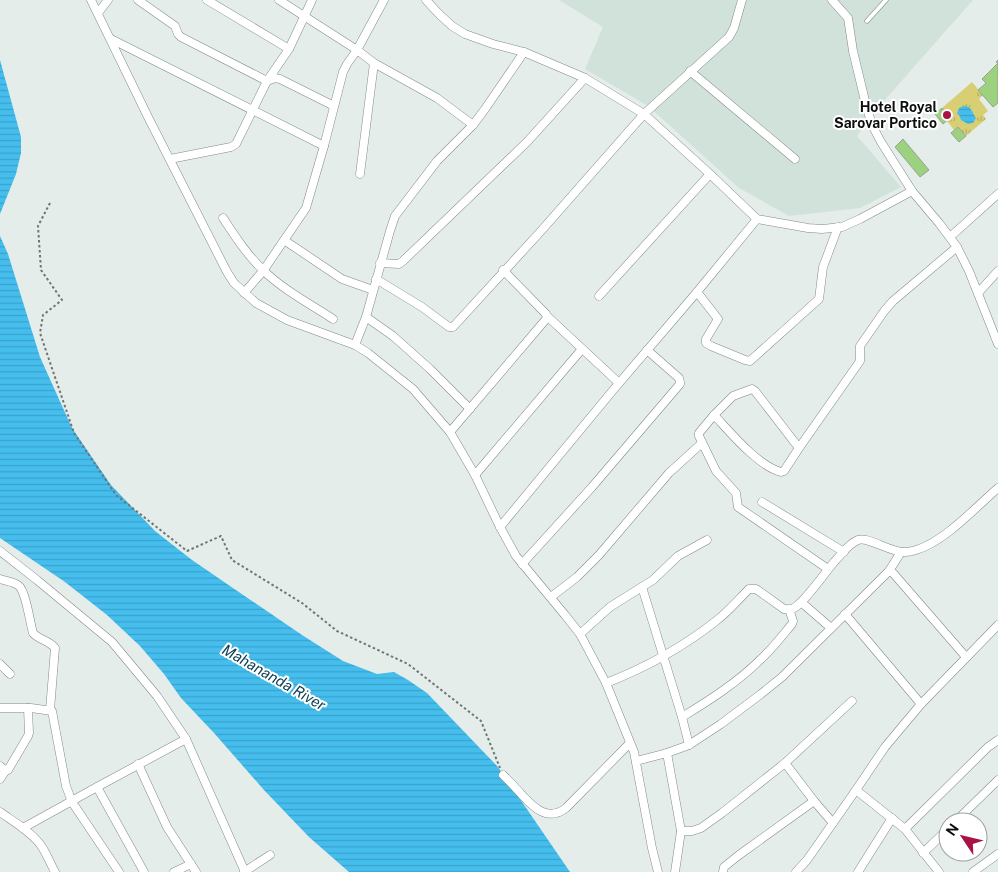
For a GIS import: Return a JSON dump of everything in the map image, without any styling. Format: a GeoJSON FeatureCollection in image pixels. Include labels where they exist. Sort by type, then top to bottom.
{"type":"FeatureCollection","features":[{"type":"Feature","properties":{"kind":"street"},"geometry":{"type":"LineString","coordinates":[[91,0],[148,117],[234,283],[256,303],[288,320],[354,345],[368,353],[413,389],[450,432],[475,475],[516,556],[580,634],[606,683],[636,761],[658,872]]}},
{"type":"Feature","properties":{"kind":"street"},"geometry":{"type":"LineString","coordinates":[[98,13],[108,0]]}},
{"type":"Feature","properties":{"kind":"street"},"geometry":{"type":"LineString","coordinates":[[138,0],[175,26],[181,37],[267,81],[275,78],[280,79],[334,106]]}},
{"type":"Feature","properties":{"kind":"street"},"geometry":{"type":"LineString","coordinates":[[207,0],[289,49]]}},
{"type":"Feature","properties":{"kind":"street"},"geometry":{"type":"LineString","coordinates":[[279,0],[374,63],[437,98],[473,125]]}},
{"type":"Feature","properties":{"kind":"street"},"geometry":{"type":"LineString","coordinates":[[170,159],[231,147],[236,144],[267,81],[289,49],[312,0]]}},
{"type":"Feature","properties":{"kind":"street"},"geometry":{"type":"LineString","coordinates":[[244,293],[263,271],[306,208],[346,64],[357,50],[384,0]]}},
{"type":"Feature","properties":{"kind":"street"},"geometry":{"type":"LineString","coordinates":[[426,0],[445,20],[465,34],[524,52],[584,78],[644,114],[758,219],[808,228],[838,227],[860,220],[912,190]]}},
{"type":"Feature","properties":{"kind":"street"},"geometry":{"type":"LineString","coordinates":[[376,278],[450,327],[453,327],[644,114],[732,34],[742,0]]}},
{"type":"Feature","properties":{"kind":"street"},"geometry":{"type":"LineString","coordinates":[[832,0],[848,18],[855,60],[872,125],[912,190],[957,247],[969,271],[998,344]]}},
{"type":"Feature","properties":{"kind":"street"},"geometry":{"type":"LineString","coordinates":[[111,39],[324,146]]}},
{"type":"Feature","properties":{"kind":"street"},"geometry":{"type":"LineString","coordinates":[[354,345],[366,317],[395,216],[437,161],[473,125],[524,52]]}},
{"type":"Feature","properties":{"kind":"street"},"geometry":{"type":"LineString","coordinates":[[360,174],[374,63]]}},
{"type":"Feature","properties":{"kind":"street"},"geometry":{"type":"LineString","coordinates":[[690,71],[795,159]]}},
{"type":"Feature","properties":{"kind":"street"},"geometry":{"type":"LineString","coordinates":[[380,263],[399,264],[403,261],[527,142],[584,78]]}},
{"type":"Feature","properties":{"kind":"street"},"geometry":{"type":"LineString","coordinates":[[598,296],[710,174]]}},
{"type":"Feature","properties":{"kind":"street"},"geometry":{"type":"LineString","coordinates":[[950,237],[998,194]]}},
{"type":"Feature","properties":{"kind":"street"},"geometry":{"type":"LineString","coordinates":[[223,218],[245,250],[263,271],[333,319]]}},
{"type":"Feature","properties":{"kind":"street"},"geometry":{"type":"LineString","coordinates":[[500,527],[758,219]]}},
{"type":"Feature","properties":{"kind":"street"},"geometry":{"type":"LineString","coordinates":[[696,292],[718,319],[706,339],[706,343],[750,361],[819,300],[823,267],[838,227]]}},
{"type":"Feature","properties":{"kind":"street"},"geometry":{"type":"LineString","coordinates":[[284,240],[342,279],[373,290]]}},
{"type":"Feature","properties":{"kind":"street"},"geometry":{"type":"LineString","coordinates":[[714,415],[748,451],[774,470],[784,471],[860,361],[860,346],[885,310],[957,247]]}},
{"type":"Feature","properties":{"kind":"street"},"geometry":{"type":"LineString","coordinates":[[503,270],[547,316],[619,383]]}},
{"type":"Feature","properties":{"kind":"street"},"geometry":{"type":"LineString","coordinates":[[978,293],[998,272]]}},
{"type":"Feature","properties":{"kind":"street"},"geometry":{"type":"LineString","coordinates":[[450,432],[546,320],[547,316]]}},
{"type":"Feature","properties":{"kind":"street"},"geometry":{"type":"LineString","coordinates":[[366,317],[393,336],[430,369],[470,409]]}},
{"type":"Feature","properties":{"kind":"street"},"geometry":{"type":"LineString","coordinates":[[475,475],[582,349]]}},
{"type":"Feature","properties":{"kind":"street"},"geometry":{"type":"LineString","coordinates":[[522,564],[592,487],[680,384],[679,378],[647,350]]}},
{"type":"Feature","properties":{"kind":"street"},"geometry":{"type":"LineString","coordinates":[[799,448],[752,389],[733,396],[699,433],[716,471],[736,494],[738,507],[828,569]]}},
{"type":"Feature","properties":{"kind":"street"},"geometry":{"type":"LineString","coordinates":[[551,597],[577,577],[599,555],[663,480],[702,443]]}},
{"type":"Feature","properties":{"kind":"street"},"geometry":{"type":"LineString","coordinates":[[606,683],[636,671],[664,656],[718,620],[749,589],[756,589],[784,608],[793,608],[801,602],[851,544],[861,539],[900,552],[917,550],[934,542],[948,532],[998,488]]}},
{"type":"Feature","properties":{"kind":"street"},"geometry":{"type":"LineString","coordinates":[[762,502],[844,552]]}},
{"type":"Feature","properties":{"kind":"street"},"geometry":{"type":"LineString","coordinates":[[580,634],[610,607],[642,587],[678,556],[707,540]]}},
{"type":"Feature","properties":{"kind":"street"},"geometry":{"type":"LineString","coordinates":[[0,551],[112,642],[157,696],[186,739],[244,872],[270,855]]}},
{"type":"Feature","properties":{"kind":"street"},"geometry":{"type":"LineString","coordinates":[[636,761],[689,745],[721,724],[782,677],[889,571],[900,552]]}},
{"type":"Feature","properties":{"kind":"street"},"geometry":{"type":"LineString","coordinates":[[889,571],[893,572],[966,657]]}},
{"type":"Feature","properties":{"kind":"street"},"geometry":{"type":"LineString","coordinates":[[0,579],[20,586],[33,633],[36,637],[52,644],[55,648],[50,710],[52,712],[66,786],[72,802],[119,872]]}},
{"type":"Feature","properties":{"kind":"street"},"geometry":{"type":"LineString","coordinates":[[642,587],[682,716],[689,745]]}},
{"type":"Feature","properties":{"kind":"street"},"geometry":{"type":"LineString","coordinates":[[801,602],[831,628]]}},
{"type":"Feature","properties":{"kind":"street"},"geometry":{"type":"LineString","coordinates":[[682,716],[734,682],[761,659],[792,624],[793,621],[789,609]]}},
{"type":"Feature","properties":{"kind":"street"},"geometry":{"type":"LineString","coordinates":[[846,614],[921,704]]}},
{"type":"Feature","properties":{"kind":"street"},"geometry":{"type":"LineString","coordinates":[[796,872],[807,860],[885,747],[921,704],[998,625]]}},
{"type":"Feature","properties":{"kind":"street"},"geometry":{"type":"LineString","coordinates":[[0,664],[10,674]]}},
{"type":"Feature","properties":{"kind":"street"},"geometry":{"type":"LineString","coordinates":[[681,831],[692,831],[701,828],[785,763],[852,701]]}},
{"type":"Feature","properties":{"kind":"street"},"geometry":{"type":"LineString","coordinates":[[0,708],[50,710]]}},
{"type":"Feature","properties":{"kind":"street"},"geometry":{"type":"LineString","coordinates":[[0,779],[3,768],[9,768],[29,733],[28,708]]}},
{"type":"Feature","properties":{"kind":"street"},"geometry":{"type":"LineString","coordinates":[[23,828],[186,739]]}},
{"type":"Feature","properties":{"kind":"street"},"geometry":{"type":"LineString","coordinates":[[906,829],[988,747],[998,740]]}},
{"type":"Feature","properties":{"kind":"street"},"geometry":{"type":"LineString","coordinates":[[503,775],[535,809],[545,813],[560,813],[630,743]]}},
{"type":"Feature","properties":{"kind":"street"},"geometry":{"type":"LineString","coordinates":[[667,753],[681,831],[676,872]]}},
{"type":"Feature","properties":{"kind":"street"},"geometry":{"type":"LineString","coordinates":[[785,763],[814,802],[833,823]]}},
{"type":"Feature","properties":{"kind":"street"},"geometry":{"type":"LineString","coordinates":[[138,764],[167,827],[196,872]]}},
{"type":"Feature","properties":{"kind":"street"},"geometry":{"type":"LineString","coordinates":[[965,812],[998,780]]}},
{"type":"Feature","properties":{"kind":"street"},"geometry":{"type":"LineString","coordinates":[[97,786],[144,872]]}},
{"type":"Feature","properties":{"kind":"street"},"geometry":{"type":"LineString","coordinates":[[856,790],[906,829],[939,872]]}},
{"type":"Feature","properties":{"kind":"street"},"geometry":{"type":"LineString","coordinates":[[723,872],[724,867],[739,855],[814,802]]}},
{"type":"Feature","properties":{"kind":"street"},"geometry":{"type":"LineString","coordinates":[[0,812],[23,828],[40,845],[55,872]]}},
{"type":"Feature","properties":{"kind":"street"},"geometry":{"type":"LineString","coordinates":[[858,872],[892,818]]}},
{"type":"Feature","properties":{"kind":"street"},"geometry":{"type":"LineString","coordinates":[[923,852],[938,838]]}},
{"type":"Feature","properties":{"kind":"street"},"geometry":{"type":"LineString","coordinates":[[973,872],[998,854]]}},
{"type":"Feature","properties":{"kind":"street"},"geometry":{"type":"LineString","coordinates":[[174,872],[191,864]]}},
{"type":"Feature","properties":{"kind":"lane"},"geometry":{"type":"LineString","coordinates":[[867,21],[886,0]]}},
{"type":"Feature","properties":{"kind":"path"},"geometry":{"type":"LineString","coordinates":[[50,203],[38,226],[42,270],[62,300],[43,315],[40,333],[74,433],[116,495],[187,552],[220,536],[232,560],[302,603],[337,631],[408,664],[481,721],[503,775]]}},
{"type":"Feature","properties":{"kind":"shaded area"},"geometry":{"type":"Polygon","coordinates":[[[559,0],[973,0],[875,111],[857,136],[901,187],[860,208],[789,216],[739,188],[648,106],[585,69],[603,27],[559,0]]]}},
{"type":"Feature","properties":{"kind":"green space"},"geometry":{"type":"Polygon","coordinates":[[[972,82],[983,95],[979,99],[988,111],[983,115],[986,119],[966,136],[958,127],[954,130],[947,121],[950,118],[942,108],[972,82]]]}},
{"type":"Feature","properties":{"kind":"water"},"geometry":{"type":"Polygon","coordinates":[[[0,60],[21,137],[21,153],[16,174],[0,214],[0,60]]]}},
{"type":"Feature","properties":{"kind":"water"},"geometry":{"type":"Polygon","coordinates":[[[964,106],[970,108],[976,118],[973,123],[968,124],[961,120],[957,114],[959,108],[964,106]]]}},
{"type":"Feature","properties":{"kind":"water","name":"Mahananda River"},"geometry":{"type":"Polygon","coordinates":[[[0,236],[8,254],[40,357],[72,428],[111,485],[155,531],[192,560],[302,635],[343,661],[377,674],[394,672],[427,693],[498,767],[570,872],[349,872],[309,837],[264,790],[181,698],[164,674],[140,646],[107,615],[65,582],[0,538],[0,236]]]}},
{"type":"Feature","properties":{"kind":"building"},"geometry":{"type":"Polygon","coordinates":[[[998,63],[998,103],[993,107],[978,90],[986,83],[982,79],[998,63]]]}},
{"type":"Feature","properties":{"kind":"building"},"geometry":{"type":"Polygon","coordinates":[[[942,108],[950,118],[943,124],[935,114],[942,108]]]}},
{"type":"Feature","properties":{"kind":"building"},"geometry":{"type":"Polygon","coordinates":[[[958,127],[966,136],[959,142],[951,133],[958,127]]]}},
{"type":"Feature","properties":{"kind":"building"},"geometry":{"type":"Polygon","coordinates":[[[903,139],[929,170],[920,177],[895,147],[903,139]]]}},
{"type":"Feature","properties":{"kind":"place","name":"Hotel Royal Sarovar Portico"},"geometry":{"type":"Point","coordinates":[947,115]}}]}
